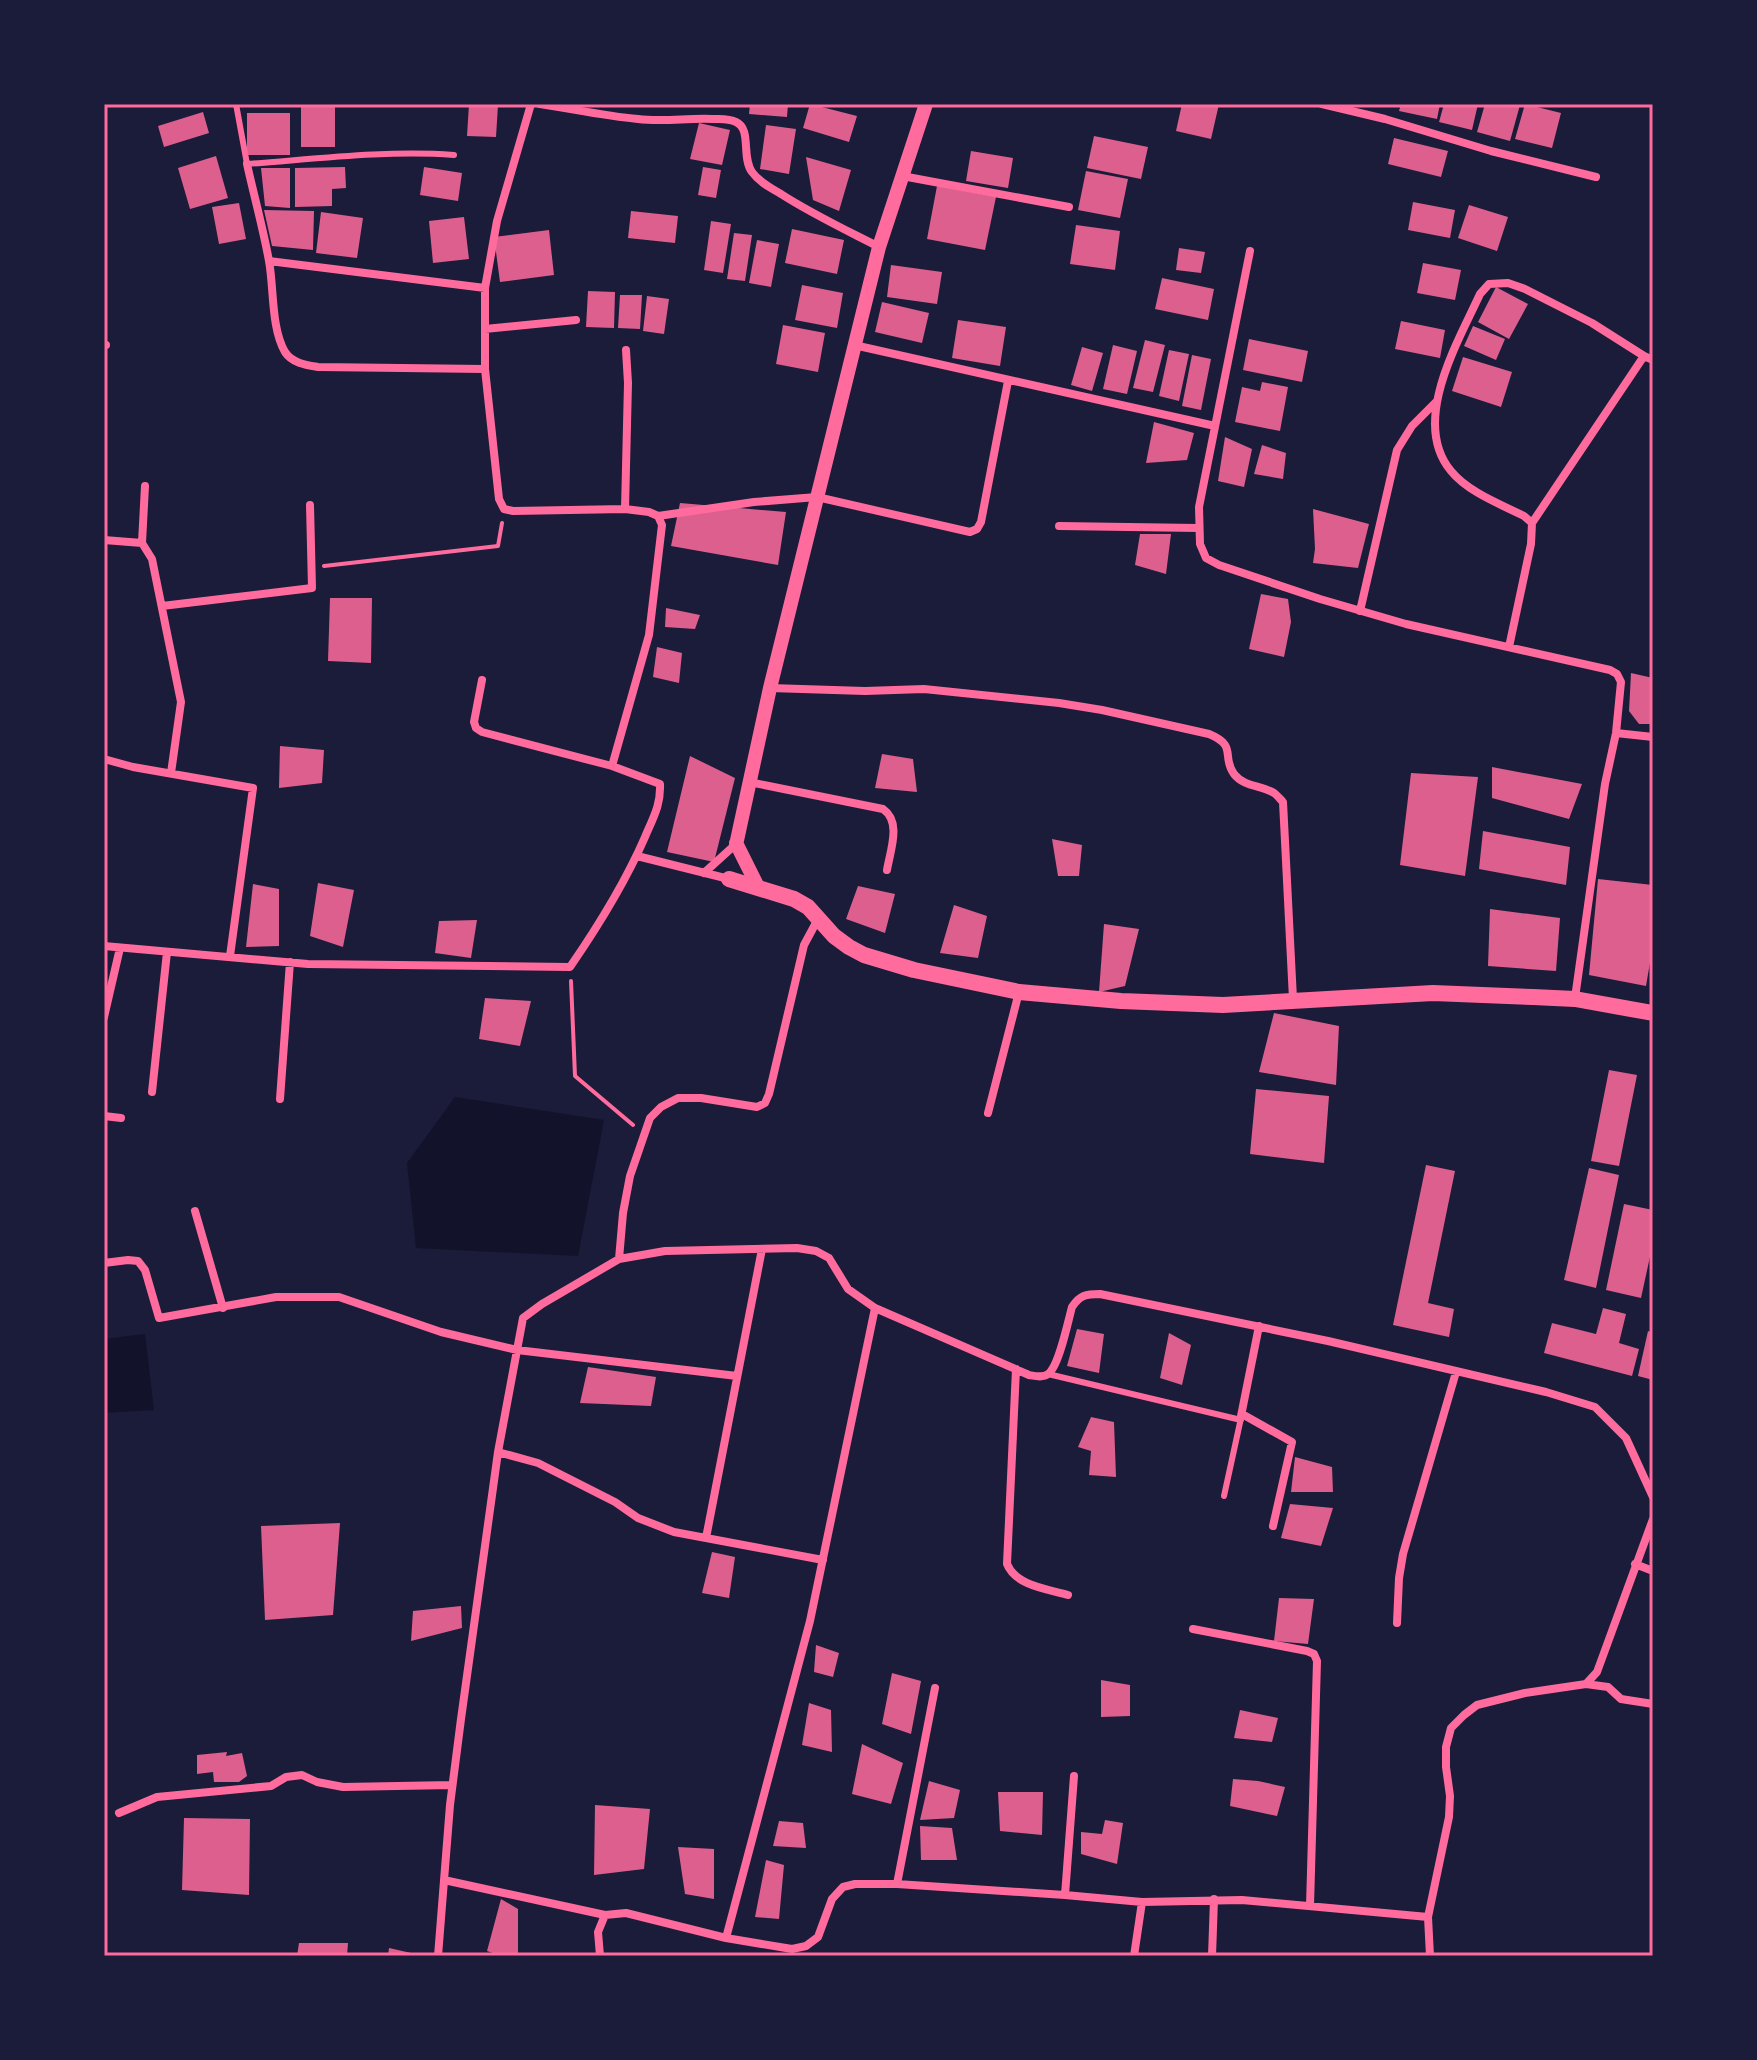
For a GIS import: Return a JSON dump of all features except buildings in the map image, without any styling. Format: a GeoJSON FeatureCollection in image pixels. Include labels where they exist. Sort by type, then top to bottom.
{"type":"FeatureCollection","features":[{"type":"Feature","properties":{"kind":"main road"},"geometry":{"type":"LineString","coordinates":[[729,879],[794,899],[808,907],[834,936],[864,955],[914,970],[1019,992],[1121,1001],[1223,1005],[1433,993],[1575,999],[1653,1013]]}},
{"type":"Feature","properties":{"kind":"street"},"geometry":{"type":"LineString","coordinates":[[531,104],[497,221],[485,288],[485,369],[499,499],[504,509],[625,509],[658,516],[754,502],[817,497],[970,532],[977,529],[981,522],[1008,381]]}},
{"type":"Feature","properties":{"kind":"street"},"geometry":{"type":"LineString","coordinates":[[540,104],[640,120],[689,118],[738,122],[746,136],[747,163],[761,181],[803,208],[879,247]]}},
{"type":"Feature","properties":{"kind":"street"},"geometry":{"type":"LineString","coordinates":[[704,873],[736,844],[770,688],[879,247],[926,104]]}},
{"type":"Feature","properties":{"kind":"street"},"geometry":{"type":"LineString","coordinates":[[1322,104],[1596,177]]}},
{"type":"Feature","properties":{"kind":"street"},"geometry":{"type":"LineString","coordinates":[[247,164],[269,261],[276,326],[286,353],[293,360],[318,367],[485,369]]}},
{"type":"Feature","properties":{"kind":"street"},"geometry":{"type":"LineString","coordinates":[[902,176],[1069,207]]}},
{"type":"Feature","properties":{"kind":"street"},"geometry":{"type":"LineString","coordinates":[[1250,251],[1199,507],[1200,544],[1206,558],[1219,565],[1406,624],[1610,670],[1617,674],[1621,682],[1575,999]]}},
{"type":"Feature","properties":{"kind":"street"},"geometry":{"type":"LineString","coordinates":[[269,261],[485,288]]}},
{"type":"Feature","properties":{"kind":"street"},"geometry":{"type":"LineString","coordinates":[[1509,647],[1531,544],[1532,523],[1648,358],[1592,323],[1525,289],[1508,283],[1489,284],[1480,294],[1446,368],[1436,402],[1435,433],[1441,457],[1452,473],[1468,486],[1532,523]]}},
{"type":"Feature","properties":{"kind":"street"},"geometry":{"type":"LineString","coordinates":[[485,329],[576,320]]}},
{"type":"Feature","properties":{"kind":"street"},"geometry":{"type":"LineString","coordinates":[[854,345],[1215,426]]}},
{"type":"Feature","properties":{"kind":"street"},"geometry":{"type":"LineString","coordinates":[[625,509],[626,350]]}},
{"type":"Feature","properties":{"kind":"street"},"geometry":{"type":"LineString","coordinates":[[1360,611],[1397,450],[1412,426],[1436,402]]}},
{"type":"Feature","properties":{"kind":"street"},"geometry":{"type":"LineString","coordinates":[[145,486],[142,543],[152,559],[181,702],[171,773]]}},
{"type":"Feature","properties":{"kind":"street"},"geometry":{"type":"LineString","coordinates":[[162,606],[312,588],[310,505]]}},
{"type":"Feature","properties":{"kind":"street"},"geometry":{"type":"LineString","coordinates":[[612,766],[649,635],[662,525],[658,516]]}},
{"type":"Feature","properties":{"kind":"street"},"geometry":{"type":"LineString","coordinates":[[1059,526],[1198,528]]}},
{"type":"Feature","properties":{"kind":"street"},"geometry":{"type":"LineString","coordinates":[[104,540],[142,543]]}},
{"type":"Feature","properties":{"kind":"street"},"geometry":{"type":"LineString","coordinates":[[104,946],[308,964],[570,967],[602,920],[637,856],[661,800],[660,784],[612,766],[482,732],[474,722],[482,680]]}},
{"type":"Feature","properties":{"kind":"street"},"geometry":{"type":"LineString","coordinates":[[770,688],[924,689],[1059,703],[1102,710],[1221,739],[1228,749],[1230,767],[1237,777],[1246,784],[1274,793],[1283,802],[1293,999]]}},
{"type":"Feature","properties":{"kind":"street"},"geometry":{"type":"LineString","coordinates":[[1616,733],[1653,737]]}},
{"type":"Feature","properties":{"kind":"street"},"geometry":{"type":"LineString","coordinates":[[104,759],[253,788],[230,956]]}},
{"type":"Feature","properties":{"kind":"street"},"geometry":{"type":"LineString","coordinates":[[749,782],[883,809],[894,822],[887,870]]}},
{"type":"Feature","properties":{"kind":"street"},"geometry":{"type":"LineString","coordinates":[[736,844],[758,887]]}},
{"type":"Feature","properties":{"kind":"street"},"geometry":{"type":"LineString","coordinates":[[637,856],[729,879]]}},
{"type":"Feature","properties":{"kind":"street"},"geometry":{"type":"LineString","coordinates":[[619,1259],[630,1176],[650,1118],[661,1107],[678,1098],[701,1098],[748,1107],[765,1103],[804,945],[818,919]]}},
{"type":"Feature","properties":{"kind":"street"},"geometry":{"type":"LineString","coordinates":[[104,1017],[120,948]]}},
{"type":"Feature","properties":{"kind":"street"},"geometry":{"type":"LineString","coordinates":[[152,1092],[167,952]]}},
{"type":"Feature","properties":{"kind":"street"},"geometry":{"type":"LineString","coordinates":[[280,1099],[290,962]]}},
{"type":"Feature","properties":{"kind":"street"},"geometry":{"type":"LineString","coordinates":[[988,1113],[1019,992]]}},
{"type":"Feature","properties":{"kind":"street"},"geometry":{"type":"LineString","coordinates":[[104,1116],[121,1118]]}},
{"type":"Feature","properties":{"kind":"street"},"geometry":{"type":"LineString","coordinates":[[195,1211],[223,1308]]}},
{"type":"Feature","properties":{"kind":"street"},"geometry":{"type":"LineString","coordinates":[[438,1956],[452,1785],[498,1452],[523,1318],[619,1259],[665,1251],[797,1248],[816,1251],[829,1258],[848,1289],[875,1308],[1039,1377],[1048,1374],[1055,1366],[1072,1307],[1087,1294],[1100,1294],[1259,1326],[1546,1392],[1595,1407],[1626,1438],[1653,1497]]}},
{"type":"Feature","properties":{"kind":"street"},"geometry":{"type":"LineString","coordinates":[[706,1538],[762,1249]]}},
{"type":"Feature","properties":{"kind":"street"},"geometry":{"type":"LineString","coordinates":[[104,1263],[138,1261],[145,1270],[159,1318],[276,1297],[339,1297],[441,1332],[517,1350],[737,1376]]}},
{"type":"Feature","properties":{"kind":"street"},"geometry":{"type":"LineString","coordinates":[[726,1938],[810,1621],[875,1308]]}},
{"type":"Feature","properties":{"kind":"street"},"geometry":{"type":"LineString","coordinates":[[1259,1326],[1241,1417],[1292,1442],[1273,1526]]}},
{"type":"Feature","properties":{"kind":"street"},"geometry":{"type":"LineString","coordinates":[[1016,1369],[1007,1564],[1011,1574],[1021,1581],[1068,1595]]}},
{"type":"Feature","properties":{"kind":"street"},"geometry":{"type":"LineString","coordinates":[[1397,1623],[1403,1554],[1456,1372]]}},
{"type":"Feature","properties":{"kind":"street"},"geometry":{"type":"LineString","coordinates":[[498,1452],[538,1463],[615,1502],[638,1518],[674,1532],[823,1560]]}},
{"type":"Feature","properties":{"kind":"street"},"geometry":{"type":"LineString","coordinates":[[1586,1684],[1597,1672],[1653,1519]]}},
{"type":"Feature","properties":{"kind":"street"},"geometry":{"type":"LineString","coordinates":[[1635,1564],[1653,1571]]}},
{"type":"Feature","properties":{"kind":"street"},"geometry":{"type":"LineString","coordinates":[[1193,1629],[1307,1651],[1314,1654],[1317,1661],[1310,1906]]}},
{"type":"Feature","properties":{"kind":"street"},"geometry":{"type":"LineString","coordinates":[[1430,1956],[1428,1917],[1449,1817],[1446,1747],[1451,1728],[1477,1705],[1525,1693],[1586,1684],[1608,1687],[1621,1699],[1653,1704]]}},
{"type":"Feature","properties":{"kind":"street"},"geometry":{"type":"LineString","coordinates":[[897,1884],[935,1688]]}},
{"type":"Feature","properties":{"kind":"street"},"geometry":{"type":"LineString","coordinates":[[119,1813],[157,1797],[271,1786],[286,1777],[302,1775],[317,1782],[343,1787],[452,1785]]}},
{"type":"Feature","properties":{"kind":"street"},"geometry":{"type":"LineString","coordinates":[[1065,1895],[1074,1776]]}},
{"type":"Feature","properties":{"kind":"street"},"geometry":{"type":"LineString","coordinates":[[444,1880],[605,1915],[626,1913],[726,1938],[792,1949],[806,1946],[818,1937],[832,1899],[843,1887],[855,1884],[897,1884],[1142,1902],[1242,1900],[1428,1917]]}},
{"type":"Feature","properties":{"kind":"street"},"geometry":{"type":"LineString","coordinates":[[1212,1956],[1214,1899]]}},
{"type":"Feature","properties":{"kind":"street"},"geometry":{"type":"LineString","coordinates":[[1134,1956],[1142,1902]]}},
{"type":"Feature","properties":{"kind":"street"},"geometry":{"type":"LineString","coordinates":[[600,1956],[598,1932],[605,1915]]}},
{"type":"Feature","properties":{"kind":"lane"},"geometry":{"type":"LineString","coordinates":[[236,104],[247,164],[367,155],[454,155]]}},
{"type":"Feature","properties":{"kind":"lane"},"geometry":{"type":"LineString","coordinates":[[1048,1374],[1241,1417],[1224,1496]]}},
{"type":"Feature","properties":{"kind":"path"},"geometry":{"type":"LineString","coordinates":[[311,568],[498,546],[504,509]]}},
{"type":"Feature","properties":{"kind":"path"},"geometry":{"type":"LineString","coordinates":[[570,967],[575,1076],[643,1134]]}},
{"type":"Feature","properties":{"kind":"shaded area"},"geometry":{"type":"Polygon","coordinates":[[[455,1097],[604,1120],[578,1256],[416,1248],[407,1163],[455,1097]]]}},
{"type":"Feature","properties":{"kind":"shaded area"},"geometry":{"type":"Polygon","coordinates":[[[145,1334],[154,1410],[104,1413],[104,1339],[145,1334]]]}}]}
